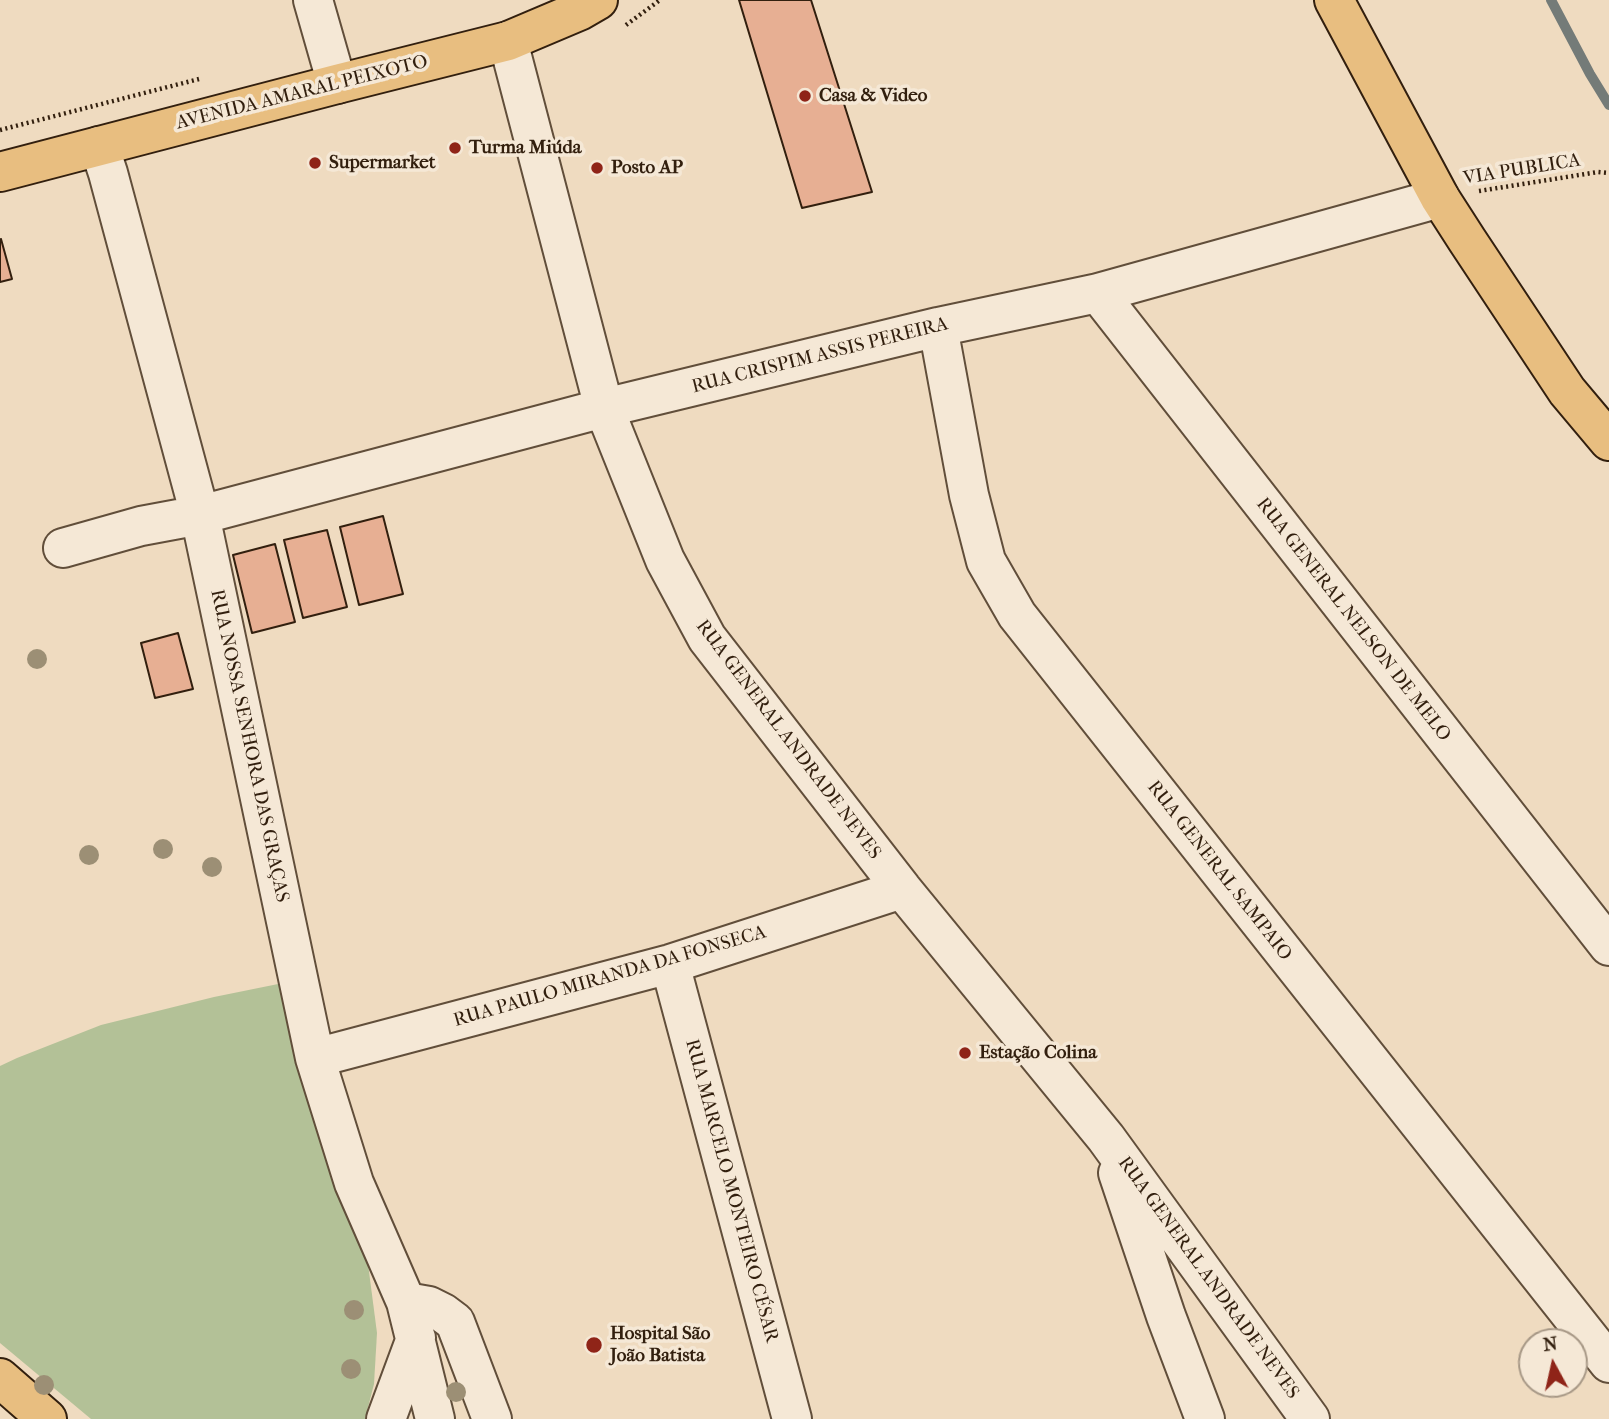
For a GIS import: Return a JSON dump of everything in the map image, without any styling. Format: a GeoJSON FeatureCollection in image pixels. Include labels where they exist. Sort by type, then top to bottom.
{"type":"FeatureCollection","features":[{"type":"Feature","properties":{"kind":"main road","name":"AVENIDA AMARAL PEIXOTO"},"geometry":{"type":"LineString","coordinates":[[0,172],[508,41],[579,11],[598,0]]}},
{"type":"Feature","properties":{"kind":"main road"},"geometry":{"type":"LineString","coordinates":[[1334,0],[1440,198],[1567,391],[1609,441]]}},
{"type":"Feature","properties":{"kind":"main road"},"geometry":{"type":"LineString","coordinates":[[0,1378],[47,1419]]}},
{"type":"Feature","properties":{"kind":"main road"},"geometry":{"type":"LineString","coordinates":[[0,1408],[12,1419]]}},
{"type":"Feature","properties":{"kind":"street"},"geometry":{"type":"LineString","coordinates":[[313,0],[337,83]]}},
{"type":"Feature","properties":{"kind":"street","name":"RUA GENERAL ANDRADE NEVES"},"geometry":{"type":"LineString","coordinates":[[508,41],[604,408],[665,560],[707,638],[902,890],[1106,1138],[1310,1419]]}},
{"type":"Feature","properties":{"kind":"street","name":"RUA NOSSA SENHORA DAS GRAÇAS"},"geometry":{"type":"LineString","coordinates":[[99,146],[200,515],[315,1058],[354,1183],[406,1302],[435,1419]]}},
{"type":"Feature","properties":{"kind":"street","name":"RUA CRISPIM ASSIS PEREIRA"},"geometry":{"type":"LineString","coordinates":[[63,548],[141,526],[200,515],[604,408],[937,327],[1098,293],[1440,198]]}},
{"type":"Feature","properties":{"kind":"street","name":"RUA GENERAL NELSON DE MELO"},"geometry":{"type":"LineString","coordinates":[[1098,293],[1609,946]]}},
{"type":"Feature","properties":{"kind":"street","name":"RUA GENERAL SAMPAIO"},"geometry":{"type":"LineString","coordinates":[[937,327],[969,495],[986,561],[1017,615],[1609,1363]]}},
{"type":"Feature","properties":{"kind":"street","name":"RUA PAULO MIRANDA DA FONSECA"},"geometry":{"type":"LineString","coordinates":[[315,1058],[670,964],[902,890]]}},
{"type":"Feature","properties":{"kind":"street","name":"RUA MARCELO MONTEIRO CÉSAR"},"geometry":{"type":"LineString","coordinates":[[670,964],[792,1419]]}},
{"type":"Feature","properties":{"kind":"street","name":"RUA GENERAL ANDRADE NEVES"},"geometry":{"type":"LineString","coordinates":[[1106,1138],[1166,1315],[1205,1419]]}},
{"type":"Feature","properties":{"kind":"street"},"geometry":{"type":"LineString","coordinates":[[406,1302],[429,1306],[455,1322],[492,1419]]}},
{"type":"Feature","properties":{"kind":"street"},"geometry":{"type":"LineString","coordinates":[[386,1419],[416,1339]]}},
{"type":"Feature","properties":{"kind":"path","name":"VIA PUBLICA"},"geometry":{"type":"LineString","coordinates":[[1440,198],[1598,172],[1609,173]]}},
{"type":"Feature","properties":{"kind":"green space"},"geometry":{"type":"Polygon","coordinates":[[[288,982],[368,1264],[377,1333],[374,1384],[365,1419],[91,1419],[0,1343],[0,1066],[101,1025],[288,982]]]}},
{"type":"Feature","properties":{"kind":"building","name":"Casa & Video"},"geometry":{"type":"Polygon","coordinates":[[[739,0],[811,0],[872,192],[802,208],[739,0]]]}},
{"type":"Feature","properties":{"kind":"building"},"geometry":{"type":"Polygon","coordinates":[[[0,240],[12,279],[0,282],[0,240]]]}},
{"type":"Feature","properties":{"kind":"building"},"geometry":{"type":"Polygon","coordinates":[[[383,516],[403,594],[359,605],[340,527],[383,516]]]}},
{"type":"Feature","properties":{"kind":"building"},"geometry":{"type":"Polygon","coordinates":[[[327,530],[347,607],[303,618],[284,540],[327,530]]]}},
{"type":"Feature","properties":{"kind":"building"},"geometry":{"type":"Polygon","coordinates":[[[275,544],[295,622],[252,633],[233,555],[275,544]]]}},
{"type":"Feature","properties":{"kind":"building"},"geometry":{"type":"Polygon","coordinates":[[[178,633],[193,689],[155,698],[141,643],[178,633]]]}},
{"type":"Feature","properties":{"kind":"waterway"},"geometry":{"type":"LineString","coordinates":[[1551,0],[1609,105]]}},
{"type":"Feature","properties":{"kind":"place","name":"Casa & Video"},"geometry":{"type":"Point","coordinates":[805,96]}},
{"type":"Feature","properties":{"kind":"place","name":"Turma Miúda"},"geometry":{"type":"Point","coordinates":[455,148]}},
{"type":"Feature","properties":{"kind":"place","name":"Supermarket"},"geometry":{"type":"Point","coordinates":[315,163]}},
{"type":"Feature","properties":{"kind":"place","name":"Posto AP"},"geometry":{"type":"Point","coordinates":[597,168]}},
{"type":"Feature","properties":{"kind":"place","name":"Estação Colina"},"geometry":{"type":"Point","coordinates":[965,1053]}},
{"type":"Feature","properties":{"kind":"place","name":"Hospital São João Batista"},"geometry":{"type":"Point","coordinates":[594,1345]}}]}
